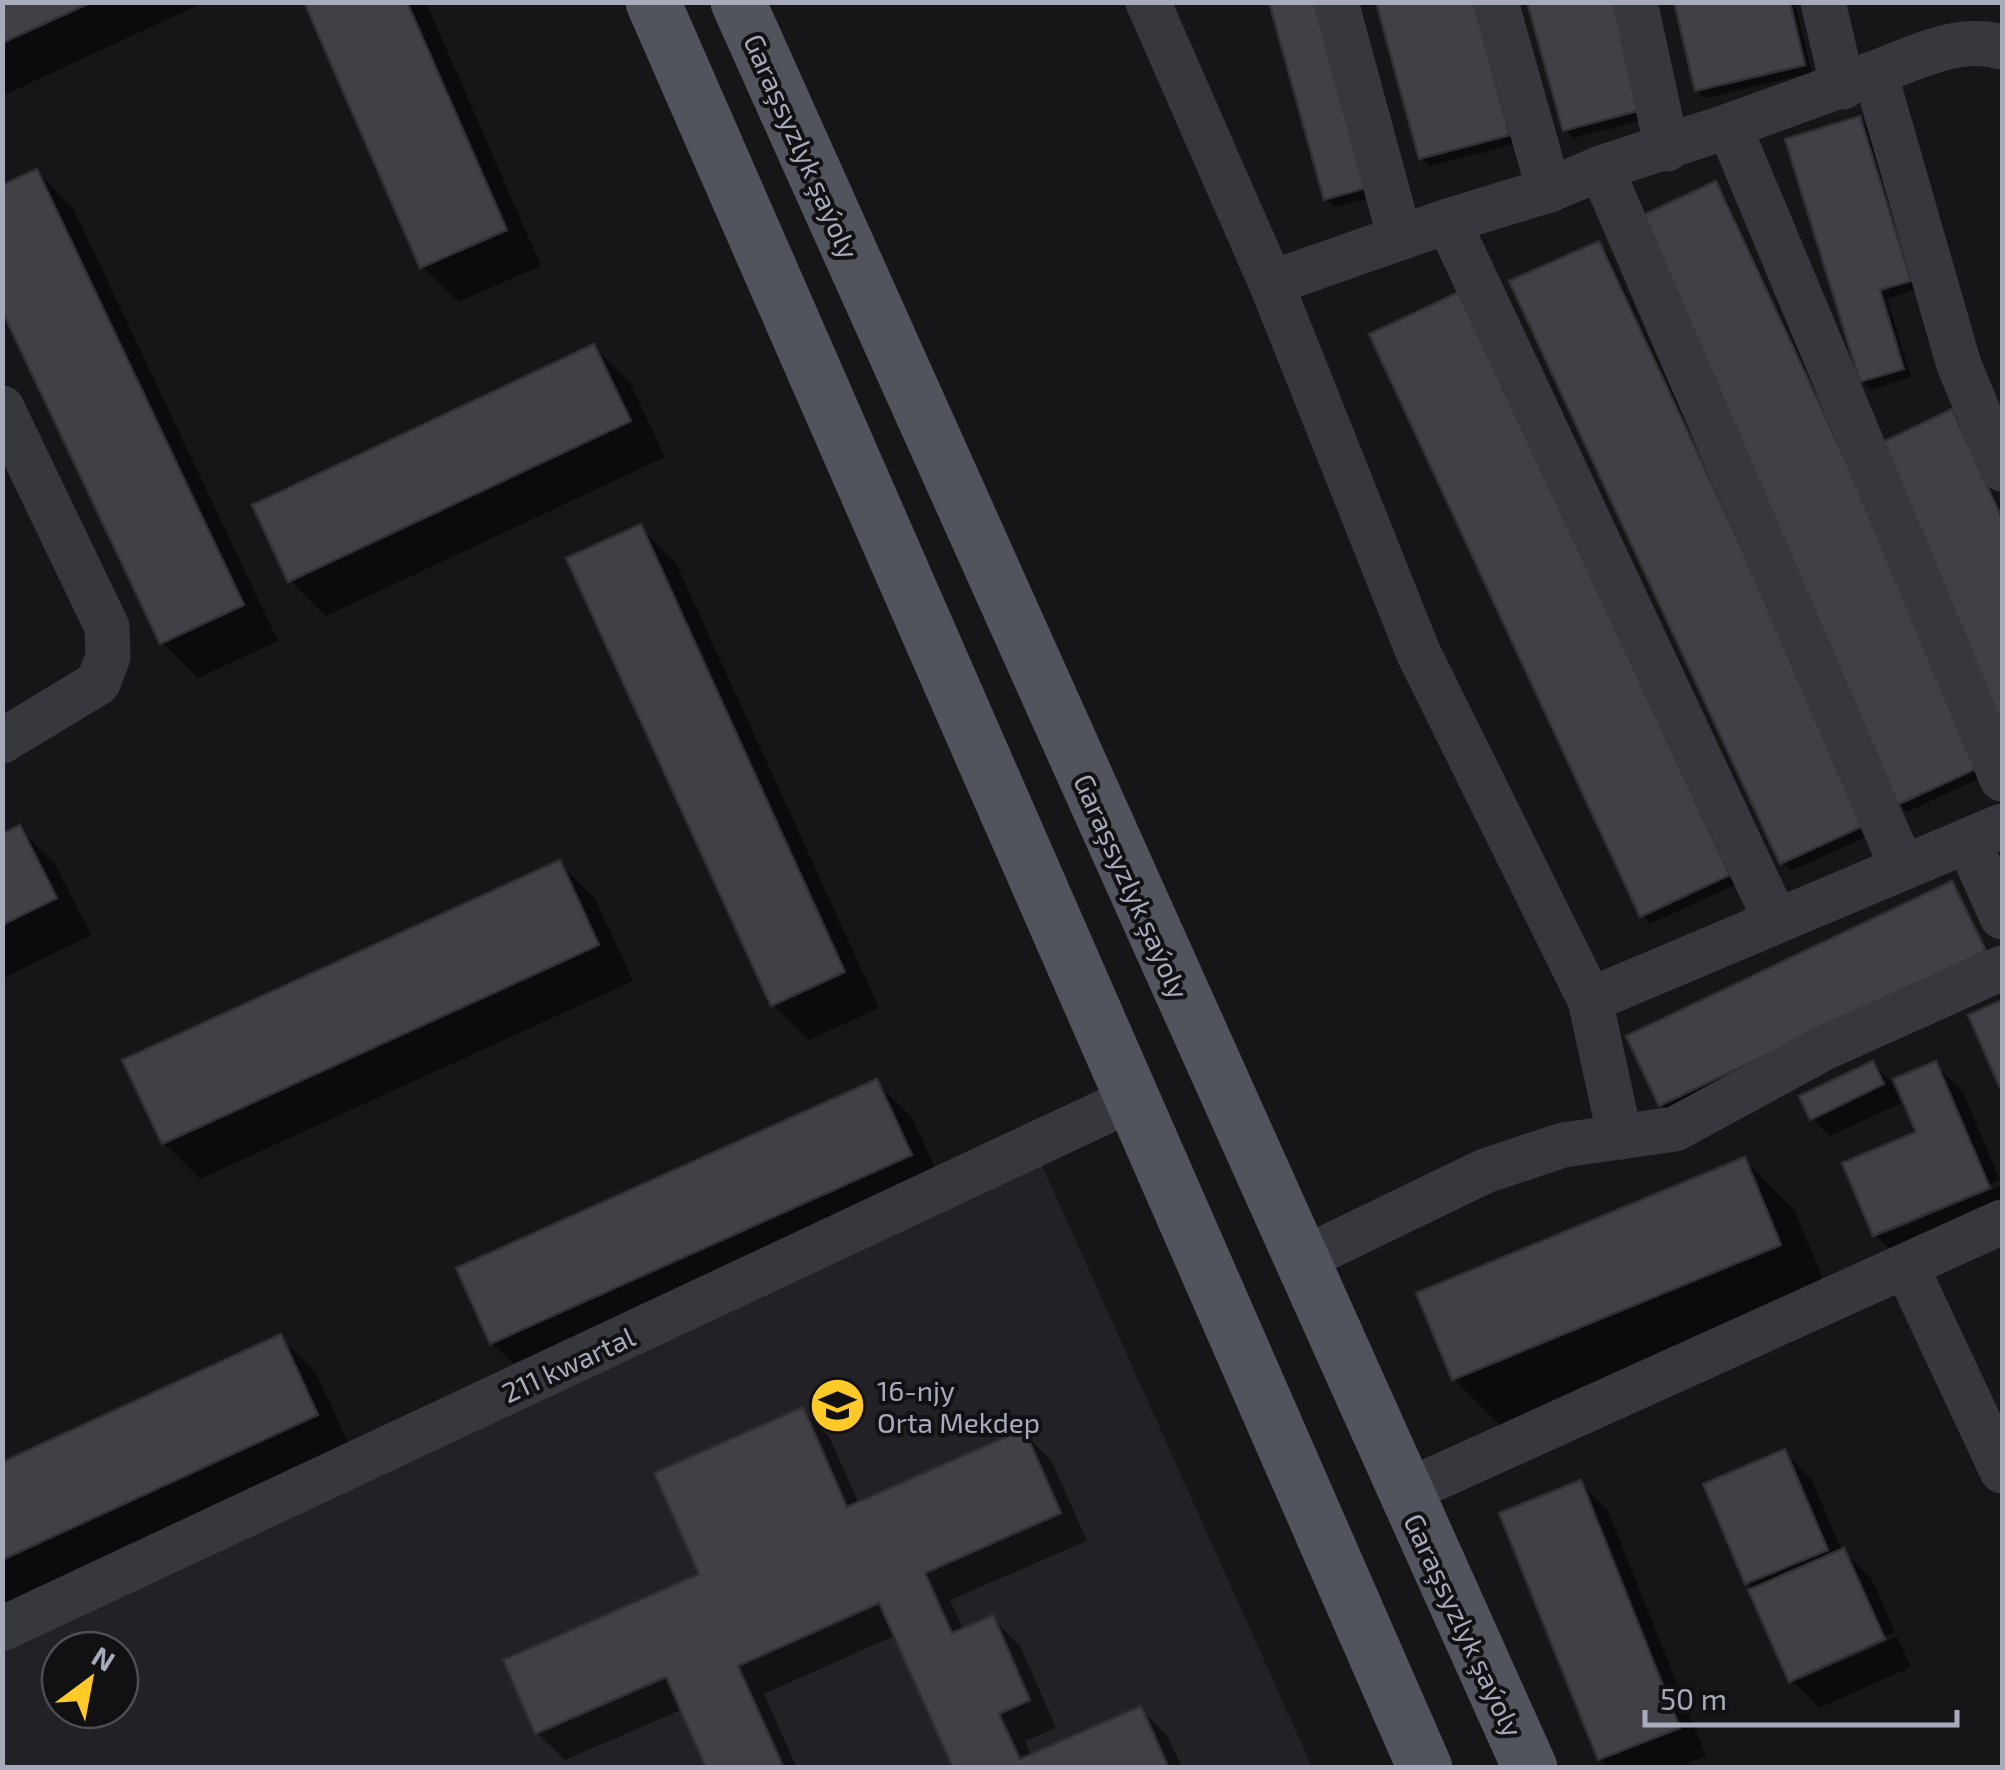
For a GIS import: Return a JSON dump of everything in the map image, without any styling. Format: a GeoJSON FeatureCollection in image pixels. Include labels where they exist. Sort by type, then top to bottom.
{"type":"FeatureCollection","features":[{"type":"Feature","properties":{"kind":"main road"},"geometry":{"type":"LineString","coordinates":[[653,2],[1425,1768]]}},
{"type":"Feature","properties":{"kind":"main road","name":"Garaşsyzlyk şaýoly"},"geometry":{"type":"LineString","coordinates":[[738,2],[1530,1768]]}},
{"type":"Feature","properties":{"kind":"street"},"geometry":{"type":"LineString","coordinates":[[1148,2],[1271,283],[1418,652],[1590,1000],[1620,1138]]}},
{"type":"Feature","properties":{"kind":"street"},"geometry":{"type":"LineString","coordinates":[[1336,2],[1400,238]]}},
{"type":"Feature","properties":{"kind":"street"},"geometry":{"type":"LineString","coordinates":[[1496,2],[1549,190]]}},
{"type":"Feature","properties":{"kind":"street"},"geometry":{"type":"LineString","coordinates":[[1635,2],[1668,148]]}},
{"type":"Feature","properties":{"kind":"street"},"geometry":{"type":"LineString","coordinates":[[1823,2],[1859,80],[1960,366],[2002,468]]}},
{"type":"Feature","properties":{"kind":"street"},"geometry":{"type":"LineString","coordinates":[[1271,283],[1549,190],[1951,44],[1983,42],[2002,47]]}},
{"type":"Feature","properties":{"kind":"street"},"geometry":{"type":"LineString","coordinates":[[1730,126],[2002,778]]}},
{"type":"Feature","properties":{"kind":"street"},"geometry":{"type":"LineString","coordinates":[[1601,168],[1902,867]]}},
{"type":"Feature","properties":{"kind":"street"},"geometry":{"type":"LineString","coordinates":[[1448,221],[1775,918]]}},
{"type":"Feature","properties":{"kind":"street"},"geometry":{"type":"LineString","coordinates":[[2,408],[107,627],[108,656],[98,683],[2,741]]}},
{"type":"Feature","properties":{"kind":"street"},"geometry":{"type":"LineString","coordinates":[[1590,1000],[1775,918],[1985,833],[2002,918]]}},
{"type":"Feature","properties":{"kind":"street"},"geometry":{"type":"LineString","coordinates":[[1300,1261],[1484,1171],[1563,1145],[1676,1129],[1824,1048],[2002,968]]}},
{"type":"Feature","properties":{"kind":"street","name":"211 kwartal"},"geometry":{"type":"LineString","coordinates":[[2,1629],[1132,1099]]}},
{"type":"Feature","properties":{"kind":"street"},"geometry":{"type":"LineString","coordinates":[[1404,1493],[2002,1222]]}},
{"type":"Feature","properties":{"kind":"street"},"geometry":{"type":"LineString","coordinates":[[1907,1268],[2002,1471]]}},
{"type":"Feature","properties":{"kind":"shaded area","name":"16-njy Orta Mekdep"},"geometry":{"type":"Polygon","coordinates":[[[1041,1163],[1312,1767],[3,1767],[2,1654],[40,1636],[40,1730],[140,1730],[140,1630],[53,1630],[1041,1163]]]}},
{"type":"Feature","properties":{"kind":"building"},"geometry":{"type":"Polygon","coordinates":[[[2,2],[92,2],[2,43],[2,2]]]}},
{"type":"Feature","properties":{"kind":"building"},"geometry":{"type":"Polygon","coordinates":[[[304,2],[407,2],[507,230],[420,268],[304,2]]]}},
{"type":"Feature","properties":{"kind":"building"},"geometry":{"type":"Polygon","coordinates":[[[1269,2],[1315,2],[1366,188],[1324,200],[1269,2]]]}},
{"type":"Feature","properties":{"kind":"building"},"geometry":{"type":"Polygon","coordinates":[[[1376,2],[1474,2],[1510,135],[1419,159],[1376,2]]]}},
{"type":"Feature","properties":{"kind":"building"},"geometry":{"type":"Polygon","coordinates":[[[1527,2],[1623,2],[1652,107],[1563,131],[1527,2]]]}},
{"type":"Feature","properties":{"kind":"building"},"geometry":{"type":"Polygon","coordinates":[[[1674,2],[1790,2],[1805,65],[1695,91],[1674,2]]]}},
{"type":"Feature","properties":{"kind":"building"},"geometry":{"type":"Polygon","coordinates":[[[1860,116],[1911,281],[1880,290],[1904,369],[1860,382],[1785,139],[1860,116]]]}},
{"type":"Feature","properties":{"kind":"building"},"geometry":{"type":"Polygon","coordinates":[[[37,169],[244,605],[160,644],[2,311],[2,185],[37,169]]]}},
{"type":"Feature","properties":{"kind":"building"},"geometry":{"type":"Polygon","coordinates":[[[1716,181],[1987,764],[1897,805],[1626,223],[1716,181]]]}},
{"type":"Feature","properties":{"kind":"building"},"geometry":{"type":"Polygon","coordinates":[[[1599,241],[1870,823],[1780,864],[1509,281],[1599,241]]]}},
{"type":"Feature","properties":{"kind":"building"},"geometry":{"type":"Polygon","coordinates":[[[1459,292],[1730,875],[1640,917],[1369,334],[1459,292]]]}},
{"type":"Feature","properties":{"kind":"building"},"geometry":{"type":"Polygon","coordinates":[[[594,344],[631,421],[288,582],[252,505],[594,344]]]}},
{"type":"Feature","properties":{"kind":"building"},"geometry":{"type":"Polygon","coordinates":[[[1952,409],[2002,518],[2002,733],[1870,448],[1952,409]]]}},
{"type":"Feature","properties":{"kind":"building"},"geometry":{"type":"Polygon","coordinates":[[[641,524],[845,972],[771,1006],[566,558],[641,524]]]}},
{"type":"Feature","properties":{"kind":"building"},"geometry":{"type":"Polygon","coordinates":[[[20,825],[57,898],[2,925],[2,834],[20,825]]]}},
{"type":"Feature","properties":{"kind":"building"},"geometry":{"type":"Polygon","coordinates":[[[560,860],[599,945],[162,1144],[122,1060],[560,860]]]}},
{"type":"Feature","properties":{"kind":"building"},"geometry":{"type":"Polygon","coordinates":[[[1952,881],[1986,951],[1659,1106],[1626,1036],[1952,881]]]}},
{"type":"Feature","properties":{"kind":"building"},"geometry":{"type":"Polygon","coordinates":[[[2002,1000],[2002,1087],[2000,1088],[1968,1015],[2002,1000]]]}},
{"type":"Feature","properties":{"kind":"building"},"geometry":{"type":"Polygon","coordinates":[[[1873,1061],[1884,1084],[1810,1120],[1799,1096],[1873,1061]]]}},
{"type":"Feature","properties":{"kind":"building"},"geometry":{"type":"Polygon","coordinates":[[[1936,1061],[1990,1188],[1873,1236],[1842,1163],[1916,1132],[1893,1079],[1936,1061]]]}},
{"type":"Feature","properties":{"kind":"building"},"geometry":{"type":"Polygon","coordinates":[[[877,1079],[912,1155],[490,1344],[456,1268],[877,1079]]]}},
{"type":"Feature","properties":{"kind":"building"},"geometry":{"type":"Polygon","coordinates":[[[1745,1157],[1781,1245],[1452,1380],[1416,1293],[1745,1157]]]}},
{"type":"Feature","properties":{"kind":"building"},"geometry":{"type":"Polygon","coordinates":[[[281,1334],[318,1415],[2,1560],[2,1462],[281,1334]]]}},
{"type":"Feature","properties":{"kind":"building"},"geometry":{"type":"Polygon","coordinates":[[[803,1407],[847,1507],[1024,1429],[1061,1513],[925,1573],[952,1633],[993,1615],[1030,1700],[999,1714],[1020,1759],[1141,1706],[1169,1768],[953,1768],[879,1603],[738,1666],[784,1768],[706,1768],[666,1677],[535,1734],[503,1660],[699,1574],[654,1473],[803,1407]]]}},
{"type":"Feature","properties":{"kind":"building"},"geometry":{"type":"Polygon","coordinates":[[[1785,1449],[1828,1550],[1745,1584],[1703,1484],[1785,1449]]]}},
{"type":"Feature","properties":{"kind":"building"},"geometry":{"type":"Polygon","coordinates":[[[1581,1480],[1680,1728],[1598,1760],[1499,1513],[1581,1480]]]}},
{"type":"Feature","properties":{"kind":"building"},"geometry":{"type":"Polygon","coordinates":[[[1844,1548],[1885,1639],[1789,1682],[1748,1590],[1844,1548]]]}},
{"type":"Feature","properties":{"kind":"place","name":"16-njy Orta Mekdep"},"geometry":{"type":"Point","coordinates":[838,1406]}}]}
